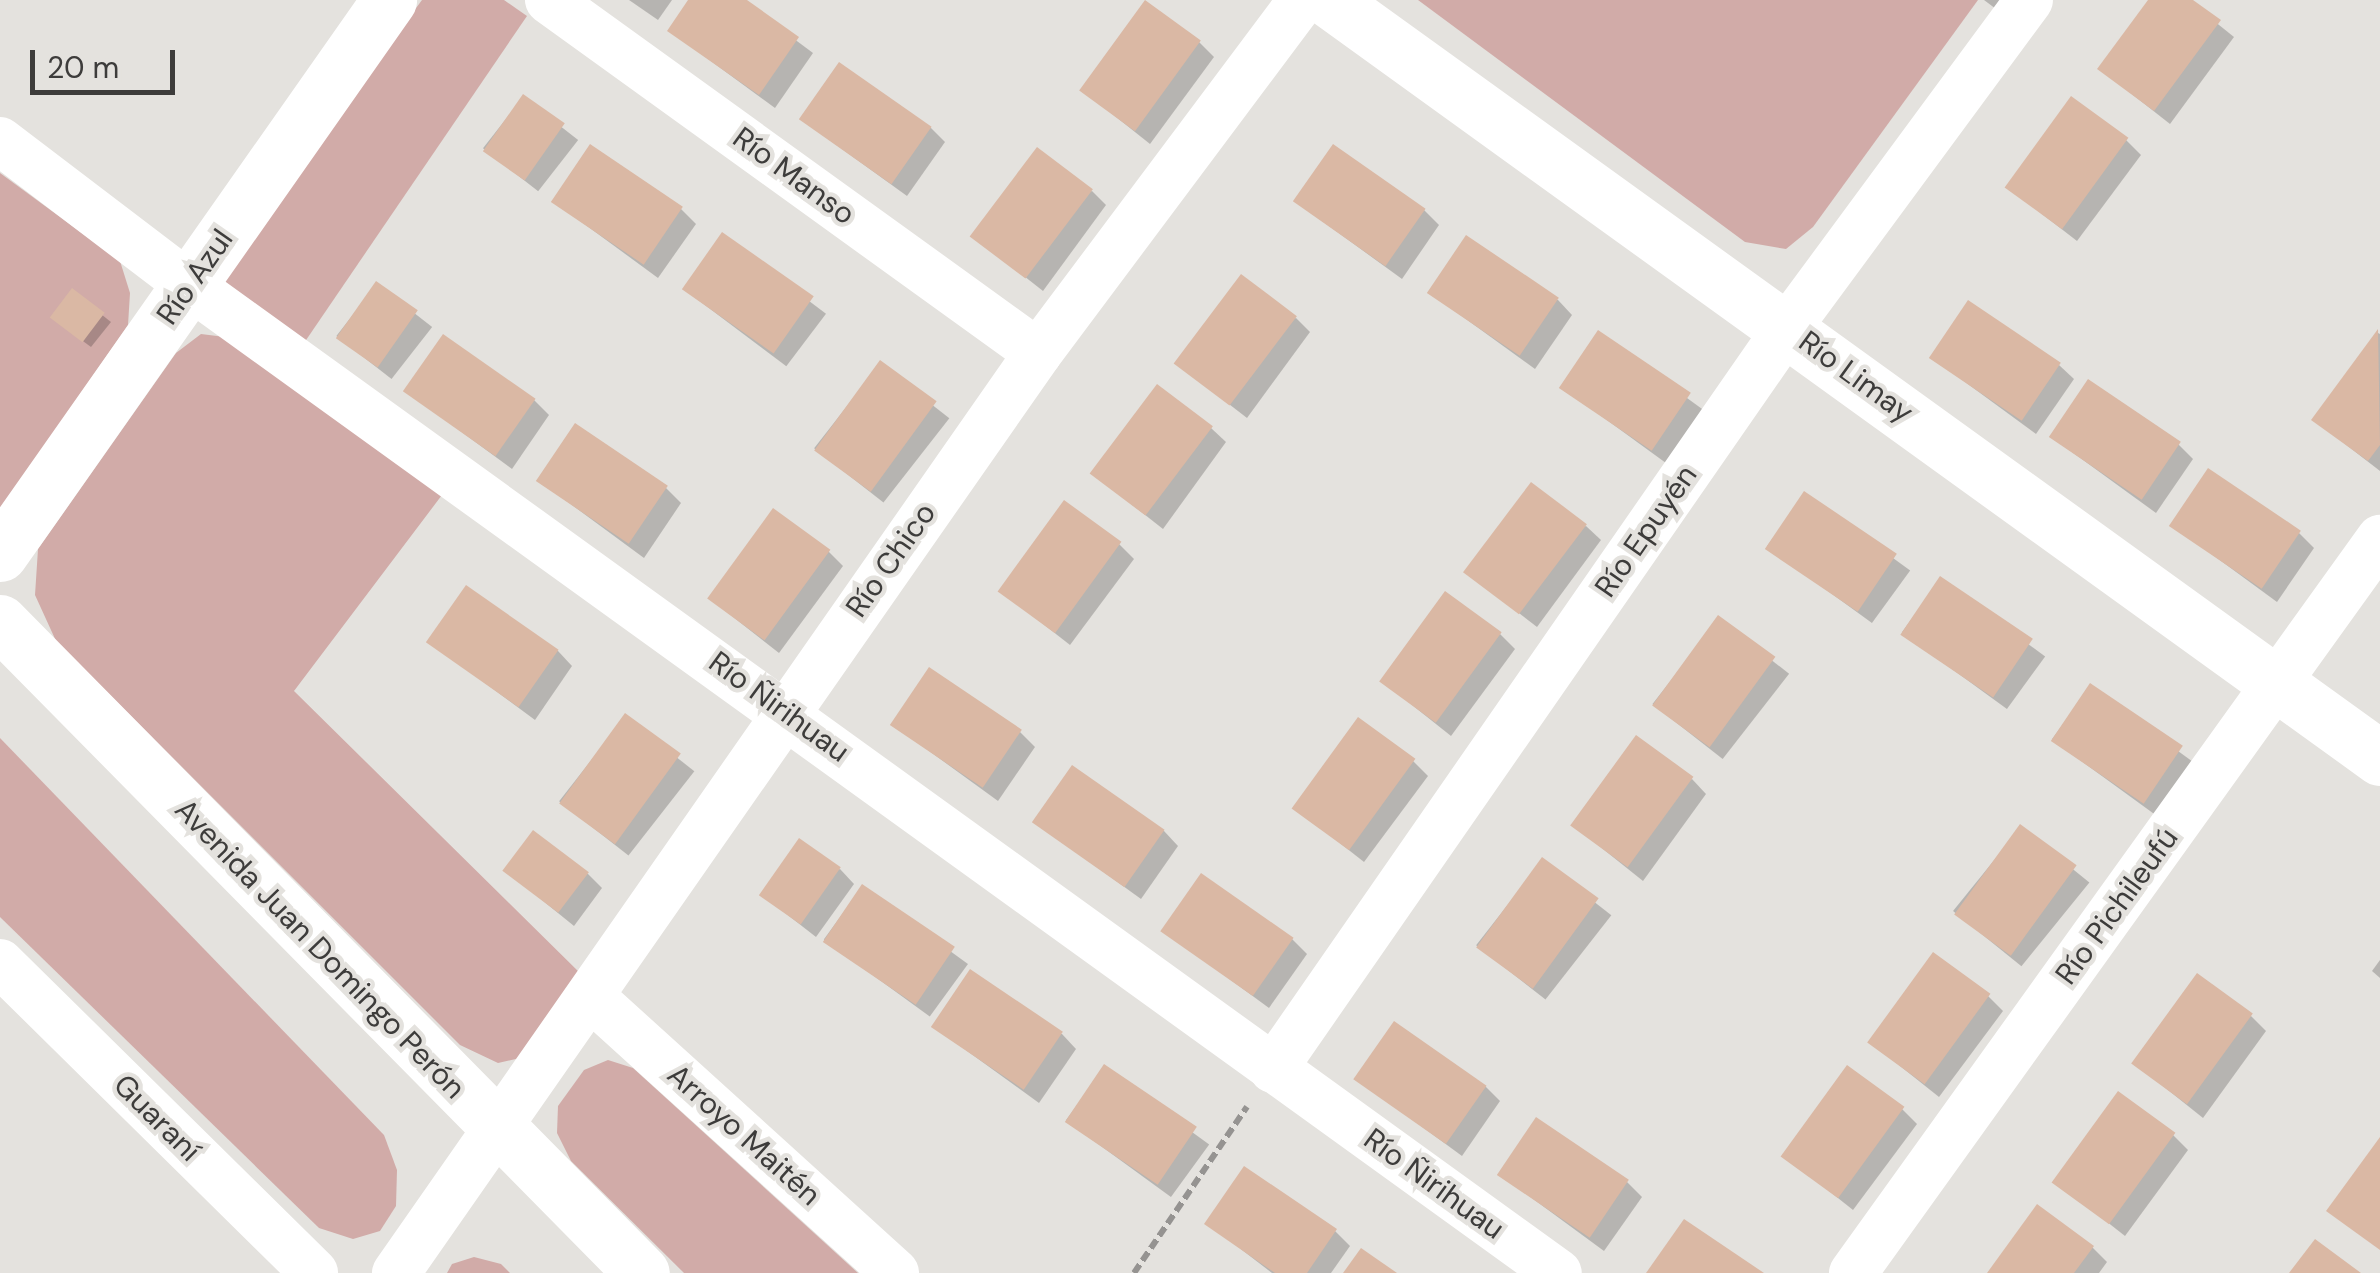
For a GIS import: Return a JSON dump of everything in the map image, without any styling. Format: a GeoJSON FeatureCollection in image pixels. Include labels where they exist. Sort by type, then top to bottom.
{"type":"FeatureCollection","features":[{"type":"Feature","properties":{"kind":"street","name":"Río Azul"},"geometry":{"type":"LineString","coordinates":[[0,554],[389,0]]}},
{"type":"Feature","properties":{"kind":"street","name":"Río Manso"},"geometry":{"type":"LineString","coordinates":[[549,0],[1038,353]]}},
{"type":"Feature","properties":{"kind":"street","name":"Río Chico"},"geometry":{"type":"LineString","coordinates":[[396,1273],[592,998],[784,710],[1038,353],[1302,0]]}},
{"type":"Feature","properties":{"kind":"street","name":"Río Limay"},"geometry":{"type":"LineString","coordinates":[[1330,0],[2380,758]]}},
{"type":"Feature","properties":{"kind":"street","name":"Río Epuyén"},"geometry":{"type":"LineString","coordinates":[[1273,1069],[1788,327],[2029,0]]}},
{"type":"Feature","properties":{"kind":"street","name":"Río Ñirihuau"},"geometry":{"type":"LineString","coordinates":[[0,141],[189,285],[784,710],[1558,1273]]}},
{"type":"Feature","properties":{"kind":"street","name":"Río Pichileufú"},"geometry":{"type":"LineString","coordinates":[[1853,1273],[2380,539]]}},
{"type":"Feature","properties":{"kind":"street","name":"Avenida Juan Domingo Perón"},"geometry":{"type":"LineString","coordinates":[[0,622],[498,1132],[642,1273]]}},
{"type":"Feature","properties":{"kind":"street","name":"Guaraní"},"geometry":{"type":"LineString","coordinates":[[0,963],[314,1273]]}},
{"type":"Feature","properties":{"kind":"street","name":"Arroyo Maitén"},"geometry":{"type":"LineString","coordinates":[[592,998],[895,1273]]}},
{"type":"Feature","properties":{"kind":"path"},"geometry":{"type":"LineString","coordinates":[[1134,1273],[1273,1069]]}},
{"type":"Feature","properties":{"kind":"shaded area"},"geometry":{"type":"Polygon","coordinates":[[[422,0],[504,0],[527,16],[302,346],[241,304],[225,281],[232,257],[422,0]]]}},
{"type":"Feature","properties":{"kind":"shaded area"},"geometry":{"type":"Polygon","coordinates":[[[1418,0],[1978,0],[1813,227],[1786,249],[1745,242],[1418,0]]]}},
{"type":"Feature","properties":{"kind":"shaded area"},"geometry":{"type":"Polygon","coordinates":[[[0,173],[120,261],[130,293],[128,325],[0,510],[0,173]]]}},
{"type":"Feature","properties":{"kind":"shaded area"},"geometry":{"type":"Polygon","coordinates":[[[201,334],[233,338],[445,491],[294,691],[582,975],[525,1057],[498,1063],[460,1045],[56,641],[35,595],[38,549],[176,353],[201,334]]]}},
{"type":"Feature","properties":{"kind":"shaded area"},"geometry":{"type":"Polygon","coordinates":[[[0,738],[384,1135],[397,1170],[396,1206],[380,1231],[353,1239],[319,1228],[0,917],[0,738]]]}},
{"type":"Feature","properties":{"kind":"shaded area"},"geometry":{"type":"Polygon","coordinates":[[[608,1060],[633,1068],[858,1273],[684,1273],[571,1161],[557,1133],[558,1106],[584,1070],[608,1060]]]}},
{"type":"Feature","properties":{"kind":"shaded area"},"geometry":{"type":"Polygon","coordinates":[[[474,1257],[501,1264],[510,1273],[447,1273],[452,1264],[474,1257]]]}},
{"type":"Feature","properties":{"kind":"building"},"geometry":{"type":"Polygon","coordinates":[[[688,0],[747,0],[799,37],[759,95],[667,31],[688,0]]]}},
{"type":"Feature","properties":{"kind":"building"},"geometry":{"type":"Polygon","coordinates":[[[1145,0],[1201,41],[1135,131],[1079,91],[1145,0]]]}},
{"type":"Feature","properties":{"kind":"building"},"geometry":{"type":"Polygon","coordinates":[[[2148,0],[2193,0],[2221,20],[2154,111],[2097,69],[2148,0]]]}},
{"type":"Feature","properties":{"kind":"building"},"geometry":{"type":"Polygon","coordinates":[[[839,62],[932,127],[891,184],[799,119],[839,62]]]}},
{"type":"Feature","properties":{"kind":"building"},"geometry":{"type":"Polygon","coordinates":[[[523,94],[565,123],[525,181],[483,151],[523,94]]]}},
{"type":"Feature","properties":{"kind":"building"},"geometry":{"type":"Polygon","coordinates":[[[2071,96],[2128,138],[2062,229],[2005,187],[2071,96]]]}},
{"type":"Feature","properties":{"kind":"building"},"geometry":{"type":"Polygon","coordinates":[[[590,144],[683,207],[644,265],[551,202],[590,144]]]}},
{"type":"Feature","properties":{"kind":"building"},"geometry":{"type":"Polygon","coordinates":[[[1333,144],[1426,209],[1385,266],[1293,201],[1333,144]]]}},
{"type":"Feature","properties":{"kind":"building"},"geometry":{"type":"Polygon","coordinates":[[[1037,147],[1093,189],[1026,279],[970,236],[1037,147]]]}},
{"type":"Feature","properties":{"kind":"building"},"geometry":{"type":"Polygon","coordinates":[[[722,232],[814,296],[774,354],[682,289],[722,232]]]}},
{"type":"Feature","properties":{"kind":"building"},"geometry":{"type":"Polygon","coordinates":[[[1466,235],[1559,298],[1520,356],[1427,293],[1466,235]]]}},
{"type":"Feature","properties":{"kind":"building"},"geometry":{"type":"Polygon","coordinates":[[[1241,274],[1297,316],[1230,406],[1174,363],[1241,274]]]}},
{"type":"Feature","properties":{"kind":"building"},"geometry":{"type":"Polygon","coordinates":[[[376,281],[418,310],[378,368],[336,338],[376,281]]]}},
{"type":"Feature","properties":{"kind":"building"},"geometry":{"type":"Polygon","coordinates":[[[72,288],[105,313],[82,342],[50,318],[72,288]]]}},
{"type":"Feature","properties":{"kind":"building"},"geometry":{"type":"Polygon","coordinates":[[[1968,300],[2061,363],[2022,421],[1929,358],[1968,300]]]}},
{"type":"Feature","properties":{"kind":"building"},"geometry":{"type":"Polygon","coordinates":[[[2378,329],[2380,445],[2368,461],[2311,420],[2378,329]]]}},
{"type":"Feature","properties":{"kind":"building"},"geometry":{"type":"Polygon","coordinates":[[[1598,330],[1691,393],[1652,451],[1559,388],[1598,330]]]}},
{"type":"Feature","properties":{"kind":"building"},"geometry":{"type":"Polygon","coordinates":[[[443,334],[536,399],[495,456],[403,391],[443,334]]]}},
{"type":"Feature","properties":{"kind":"building"},"geometry":{"type":"Polygon","coordinates":[[[880,360],[937,401],[871,492],[814,451],[880,360]]]}},
{"type":"Feature","properties":{"kind":"building"},"geometry":{"type":"Polygon","coordinates":[[[2088,379],[2181,442],[2142,500],[2049,437],[2088,379]]]}},
{"type":"Feature","properties":{"kind":"building"},"geometry":{"type":"Polygon","coordinates":[[[1157,384],[1213,426],[1146,516],[1090,473],[1157,384]]]}},
{"type":"Feature","properties":{"kind":"building"},"geometry":{"type":"Polygon","coordinates":[[[575,423],[668,486],[629,544],[536,481],[575,423]]]}},
{"type":"Feature","properties":{"kind":"building"},"geometry":{"type":"Polygon","coordinates":[[[2208,468],[2301,531],[2262,589],[2169,526],[2208,468]]]}},
{"type":"Feature","properties":{"kind":"building"},"geometry":{"type":"Polygon","coordinates":[[[1531,482],[1587,524],[1519,614],[1463,572],[1531,482]]]}},
{"type":"Feature","properties":{"kind":"building"},"geometry":{"type":"Polygon","coordinates":[[[1804,491],[1897,554],[1858,612],[1765,549],[1804,491]]]}},
{"type":"Feature","properties":{"kind":"building"},"geometry":{"type":"Polygon","coordinates":[[[1064,500],[1121,542],[1055,633],[998,591],[1064,500]]]}},
{"type":"Feature","properties":{"kind":"building"},"geometry":{"type":"Polygon","coordinates":[[[773,508],[830,550],[765,640],[707,599],[773,508]]]}},
{"type":"Feature","properties":{"kind":"building"},"geometry":{"type":"Polygon","coordinates":[[[1940,576],[2033,639],[1993,697],[1900,635],[1940,576]]]}},
{"type":"Feature","properties":{"kind":"building"},"geometry":{"type":"Polygon","coordinates":[[[466,585],[559,650],[518,707],[426,642],[466,585]]]}},
{"type":"Feature","properties":{"kind":"building"},"geometry":{"type":"Polygon","coordinates":[[[1445,591],[1502,632],[1436,723],[1379,682],[1445,591]]]}},
{"type":"Feature","properties":{"kind":"building"},"geometry":{"type":"Polygon","coordinates":[[[1718,615],[1775,657],[1710,747],[1652,706],[1718,615]]]}},
{"type":"Feature","properties":{"kind":"building"},"geometry":{"type":"Polygon","coordinates":[[[929,667],[1022,730],[983,788],[890,725],[929,667]]]}},
{"type":"Feature","properties":{"kind":"building"},"geometry":{"type":"Polygon","coordinates":[[[2090,683],[2183,746],[2144,804],[2051,741],[2090,683]]]}},
{"type":"Feature","properties":{"kind":"building"},"geometry":{"type":"Polygon","coordinates":[[[625,713],[681,754],[615,844],[559,804],[625,713]]]}},
{"type":"Feature","properties":{"kind":"building"},"geometry":{"type":"Polygon","coordinates":[[[1358,717],[1415,759],[1349,850],[1292,808],[1358,717]]]}},
{"type":"Feature","properties":{"kind":"building"},"geometry":{"type":"Polygon","coordinates":[[[1636,735],[1693,777],[1628,867],[1570,826],[1636,735]]]}},
{"type":"Feature","properties":{"kind":"building"},"geometry":{"type":"Polygon","coordinates":[[[1072,765],[1165,830],[1124,887],[1032,822],[1072,765]]]}},
{"type":"Feature","properties":{"kind":"building"},"geometry":{"type":"Polygon","coordinates":[[[2020,824],[2077,865],[2011,956],[1954,915],[2020,824]]]}},
{"type":"Feature","properties":{"kind":"building"},"geometry":{"type":"Polygon","coordinates":[[[533,830],[589,872],[558,913],[502,871],[533,830]]]}},
{"type":"Feature","properties":{"kind":"building"},"geometry":{"type":"Polygon","coordinates":[[[799,838],[841,867],[801,925],[759,895],[799,838]]]}},
{"type":"Feature","properties":{"kind":"building"},"geometry":{"type":"Polygon","coordinates":[[[1542,857],[1599,898],[1533,989],[1476,948],[1542,857]]]}},
{"type":"Feature","properties":{"kind":"building"},"geometry":{"type":"Polygon","coordinates":[[[1201,873],[1294,938],[1253,996],[1160,931],[1201,873]]]}},
{"type":"Feature","properties":{"kind":"building"},"geometry":{"type":"Polygon","coordinates":[[[862,884],[955,947],[916,1005],[823,942],[862,884]]]}},
{"type":"Feature","properties":{"kind":"building"},"geometry":{"type":"Polygon","coordinates":[[[1933,952],[1990,994],[1925,1084],[1867,1043],[1933,952]]]}},
{"type":"Feature","properties":{"kind":"building"},"geometry":{"type":"Polygon","coordinates":[[[970,969],[1063,1032],[1024,1090],[931,1027],[970,969]]]}},
{"type":"Feature","properties":{"kind":"building"},"geometry":{"type":"Polygon","coordinates":[[[2197,973],[2253,1014],[2187,1104],[2131,1064],[2197,973]]]}},
{"type":"Feature","properties":{"kind":"building"},"geometry":{"type":"Polygon","coordinates":[[[1394,1021],[1487,1086],[1446,1144],[1353,1079],[1394,1021]]]}},
{"type":"Feature","properties":{"kind":"building"},"geometry":{"type":"Polygon","coordinates":[[[1104,1064],[1197,1127],[1158,1185],[1065,1122],[1104,1064]]]}},
{"type":"Feature","properties":{"kind":"building"},"geometry":{"type":"Polygon","coordinates":[[[1847,1065],[1904,1107],[1838,1198],[1781,1156],[1847,1065]]]}},
{"type":"Feature","properties":{"kind":"building"},"geometry":{"type":"Polygon","coordinates":[[[2118,1091],[2175,1133],[2109,1224],[2052,1182],[2118,1091]]]}},
{"type":"Feature","properties":{"kind":"building"},"geometry":{"type":"Polygon","coordinates":[[[1536,1117],[1629,1180],[1590,1238],[1497,1175],[1536,1117]]]}},
{"type":"Feature","properties":{"kind":"building"},"geometry":{"type":"Polygon","coordinates":[[[2380,1137],[2380,1250],[2326,1211],[2380,1137]]]}},
{"type":"Feature","properties":{"kind":"building"},"geometry":{"type":"Polygon","coordinates":[[[1244,1166],[1337,1229],[1307,1273],[1275,1273],[1204,1224],[1244,1166]]]}},
{"type":"Feature","properties":{"kind":"building"},"geometry":{"type":"Polygon","coordinates":[[[2037,1204],[2094,1246],[2074,1273],[1987,1273],[2037,1204]]]}},
{"type":"Feature","properties":{"kind":"building"},"geometry":{"type":"Polygon","coordinates":[[[1684,1219],[1764,1273],[1646,1273],[1684,1219]]]}},
{"type":"Feature","properties":{"kind":"building"},"geometry":{"type":"Polygon","coordinates":[[[2315,1239],[2361,1273],[2289,1273],[2315,1239]]]}},
{"type":"Feature","properties":{"kind":"building"},"geometry":{"type":"Polygon","coordinates":[[[1361,1248],[1397,1273],[1343,1273],[1361,1248]]]}}]}
